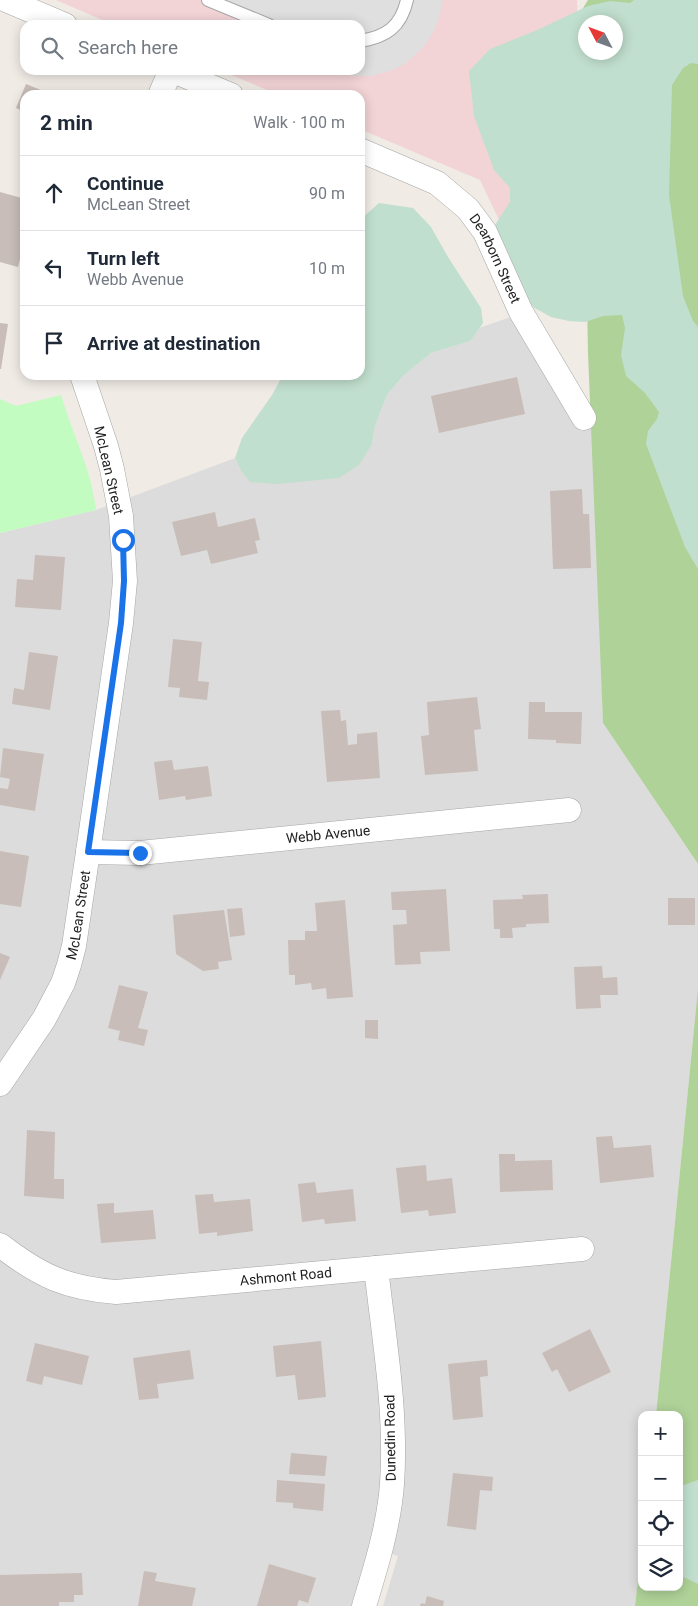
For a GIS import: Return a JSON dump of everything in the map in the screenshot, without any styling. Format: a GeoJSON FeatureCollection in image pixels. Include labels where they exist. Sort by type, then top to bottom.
{"type":"FeatureCollection","features":[{"type":"Feature","properties":{"kind":"street"},"geometry":{"type":"LineString","coordinates":[[6,0],[53,20]]}},
{"type":"Feature","properties":{"kind":"street"},"geometry":{"type":"LineString","coordinates":[[162,90],[169,75]]}},
{"type":"Feature","properties":{"kind":"street"},"geometry":{"type":"LineString","coordinates":[[198,75],[223,90]]}},
{"type":"Feature","properties":{"kind":"street","name":"Dearborn Street"},"geometry":{"type":"LineString","coordinates":[[365,152],[437,183],[468,209],[486,232],[522,312],[584,418]]}},
{"type":"Feature","properties":{"kind":"street","name":"McLean Street"},"geometry":{"type":"LineString","coordinates":[[0,1084],[44,1019],[63,983],[74,946],[121,623],[124,581],[120,516],[112,469],[84,380]]}},
{"type":"Feature","properties":{"kind":"street","name":"Webb Avenue"},"geometry":{"type":"LineString","coordinates":[[88,852],[140,853],[568,810]]}},
{"type":"Feature","properties":{"kind":"street","name":"Ashmont Road"},"geometry":{"type":"LineString","coordinates":[[0,1245],[30,1267],[63,1283],[81,1288],[116,1292],[582,1249]]}},
{"type":"Feature","properties":{"kind":"street","name":"Dunedin Road"},"geometry":{"type":"LineString","coordinates":[[364,1606],[375,1572],[385,1528],[392,1486],[393,1465],[390,1396],[376,1268]]}},
{"type":"Feature","properties":{"kind":"lane"},"geometry":{"type":"LineString","coordinates":[[208,0],[245,20]]}},
{"type":"Feature","properties":{"kind":"lane"},"geometry":{"type":"LineString","coordinates":[[365,40],[379,37],[392,29],[401,17],[406,0]]}},
{"type":"Feature","properties":{"kind":"shaded area"},"geometry":{"type":"Polygon","coordinates":[[[56,0],[577,0],[587,300],[542,310],[480,180],[365,131],[365,90],[267,90],[232,75],[365,75],[365,20],[102,20],[56,0]]]}},
{"type":"Feature","properties":{"kind":"shaded area"},"geometry":{"type":"Polygon","coordinates":[[[208,0],[443,0],[437,24],[425,45],[405,64],[372,76],[349,75],[365,75],[365,20],[257,20],[208,0]]]}},
{"type":"Feature","properties":{"kind":"shaded area"},"geometry":{"type":"Polygon","coordinates":[[[511,317],[596,435],[603,723],[698,864],[698,988],[656,1411],[638,1411],[638,1580],[635,1606],[383,1606],[398,1556],[370,1547],[351,1606],[0,1606],[0,533],[96,510],[235,458],[241,471],[372,444],[375,426],[387,395],[403,376],[431,353],[469,341],[479,328],[511,317]]]}},
{"type":"Feature","properties":{"kind":"green space"},"geometry":{"type":"Polygon","coordinates":[[[588,0],[698,0],[698,864],[603,723],[578,60],[623,60],[623,15],[579,15],[588,0]]]}},
{"type":"Feature","properties":{"kind":"green space"},"geometry":{"type":"Polygon","coordinates":[[[634,0],[698,0],[698,64],[691,63],[683,68],[672,85],[669,195],[683,296],[693,321],[698,327],[698,569],[685,547],[646,444],[648,431],[657,419],[659,412],[645,393],[626,376],[621,355],[625,328],[622,315],[603,316],[585,322],[569,321],[551,317],[533,307],[516,284],[498,252],[495,225],[510,202],[510,188],[494,170],[474,116],[469,71],[490,49],[535,31],[588,6],[610,1],[630,3],[634,0]]]}},
{"type":"Feature","properties":{"kind":"green space"},"geometry":{"type":"Polygon","coordinates":[[[379,203],[413,208],[431,227],[481,308],[483,323],[470,341],[431,353],[403,376],[387,395],[375,426],[372,444],[359,465],[339,478],[277,484],[250,482],[241,471],[235,458],[242,438],[280,380],[365,380],[365,216],[379,203]]]}},
{"type":"Feature","properties":{"kind":"green space"},"geometry":{"type":"Polygon","coordinates":[[[61,395],[86,466],[96,510],[0,533],[0,399],[16,406],[61,395]]]}},
{"type":"Feature","properties":{"kind":"green space"},"geometry":{"type":"Polygon","coordinates":[[[698,988],[698,1606],[635,1606],[638,1580],[638,1591],[683,1591],[683,1411],[656,1411],[698,988]]]}},
{"type":"Feature","properties":{"kind":"green space"},"geometry":{"type":"Polygon","coordinates":[[[698,1480],[698,1584],[683,1577],[684,1485],[698,1480]]]}},
{"type":"Feature","properties":{"kind":"building"},"geometry":{"type":"Polygon","coordinates":[[[26,84],[41,90],[24,90],[26,84]]]}},
{"type":"Feature","properties":{"kind":"building"},"geometry":{"type":"Polygon","coordinates":[[[20,98],[20,110],[16,108],[20,98]]]}},
{"type":"Feature","properties":{"kind":"building"},"geometry":{"type":"Polygon","coordinates":[[[0,192],[20,198],[20,260],[18,267],[0,262],[0,192]]]}},
{"type":"Feature","properties":{"kind":"building"},"geometry":{"type":"Polygon","coordinates":[[[0,323],[8,324],[1,369],[0,369],[0,323]]]}},
{"type":"Feature","properties":{"kind":"building"},"geometry":{"type":"Polygon","coordinates":[[[517,377],[525,414],[439,433],[431,396],[517,377]]]}},
{"type":"Feature","properties":{"kind":"building"},"geometry":{"type":"Polygon","coordinates":[[[582,489],[583,514],[589,514],[591,568],[553,569],[550,491],[582,489]]]}},
{"type":"Feature","properties":{"kind":"building"},"geometry":{"type":"Polygon","coordinates":[[[215,512],[218,527],[255,518],[260,540],[255,541],[258,553],[211,564],[207,550],[181,556],[172,522],[215,512]]]}},
{"type":"Feature","properties":{"kind":"building"},"geometry":{"type":"Polygon","coordinates":[[[35,555],[65,557],[61,610],[15,607],[17,579],[33,580],[35,555]]]}},
{"type":"Feature","properties":{"kind":"building"},"geometry":{"type":"Polygon","coordinates":[[[173,639],[202,642],[198,681],[209,682],[207,700],[179,697],[180,688],[168,687],[173,639]]]}},
{"type":"Feature","properties":{"kind":"building"},"geometry":{"type":"Polygon","coordinates":[[[29,652],[58,656],[50,710],[12,704],[14,688],[24,690],[29,652]]]}},
{"type":"Feature","properties":{"kind":"building"},"geometry":{"type":"Polygon","coordinates":[[[477,697],[481,729],[474,730],[478,771],[425,775],[421,736],[429,735],[427,702],[477,697]]]}},
{"type":"Feature","properties":{"kind":"building"},"geometry":{"type":"Polygon","coordinates":[[[529,702],[545,702],[545,712],[582,712],[581,744],[556,743],[556,740],[528,739],[529,702]]]}},
{"type":"Feature","properties":{"kind":"building"},"geometry":{"type":"Polygon","coordinates":[[[340,710],[341,721],[346,720],[348,745],[357,744],[357,734],[377,732],[380,778],[327,782],[321,711],[340,710]]]}},
{"type":"Feature","properties":{"kind":"building"},"geometry":{"type":"Polygon","coordinates":[[[3,748],[44,754],[35,811],[0,805],[0,788],[8,789],[10,779],[0,777],[3,748]]]}},
{"type":"Feature","properties":{"kind":"building"},"geometry":{"type":"Polygon","coordinates":[[[172,760],[174,770],[208,766],[212,796],[186,800],[185,796],[159,800],[154,762],[172,760]]]}},
{"type":"Feature","properties":{"kind":"building"},"geometry":{"type":"Polygon","coordinates":[[[0,851],[29,856],[21,907],[0,904],[0,851]]]}},
{"type":"Feature","properties":{"kind":"building"},"geometry":{"type":"Polygon","coordinates":[[[446,889],[450,951],[420,952],[421,964],[395,965],[393,925],[407,924],[406,910],[392,910],[391,892],[446,889]]]}},
{"type":"Feature","properties":{"kind":"building"},"geometry":{"type":"Polygon","coordinates":[[[548,894],[549,923],[526,924],[526,927],[512,928],[513,938],[500,938],[500,929],[494,929],[493,900],[523,899],[522,895],[548,894]]]}},
{"type":"Feature","properties":{"kind":"building"},"geometry":{"type":"Polygon","coordinates":[[[668,898],[695,898],[695,925],[668,925],[668,898]]]}},
{"type":"Feature","properties":{"kind":"building"},"geometry":{"type":"Polygon","coordinates":[[[345,900],[353,997],[327,999],[326,988],[312,990],[311,983],[295,985],[295,975],[289,975],[288,940],[305,940],[305,931],[317,931],[315,903],[345,900]]]}},
{"type":"Feature","properties":{"kind":"building"},"geometry":{"type":"Polygon","coordinates":[[[242,908],[245,935],[230,937],[227,909],[242,908]]]}},
{"type":"Feature","properties":{"kind":"building"},"geometry":{"type":"Polygon","coordinates":[[[224,910],[232,960],[218,962],[219,969],[203,971],[176,954],[173,915],[224,910]]]}},
{"type":"Feature","properties":{"kind":"building"},"geometry":{"type":"Polygon","coordinates":[[[0,953],[10,957],[0,980],[0,953]]]}},
{"type":"Feature","properties":{"kind":"building"},"geometry":{"type":"Polygon","coordinates":[[[602,966],[603,978],[617,977],[618,995],[600,995],[601,1008],[576,1009],[574,967],[602,966]]]}},
{"type":"Feature","properties":{"kind":"building"},"geometry":{"type":"Polygon","coordinates":[[[119,985],[148,992],[138,1028],[148,1030],[144,1046],[118,1040],[120,1031],[108,1028],[119,985]]]}},
{"type":"Feature","properties":{"kind":"building"},"geometry":{"type":"Polygon","coordinates":[[[365,1020],[378,1020],[378,1039],[365,1038],[365,1020]]]}},
{"type":"Feature","properties":{"kind":"building"},"geometry":{"type":"Polygon","coordinates":[[[27,1130],[55,1132],[54,1179],[64,1179],[64,1199],[24,1196],[27,1130]]]}},
{"type":"Feature","properties":{"kind":"building"},"geometry":{"type":"Polygon","coordinates":[[[612,1136],[614,1148],[651,1145],[654,1177],[600,1183],[596,1137],[612,1136]]]}},
{"type":"Feature","properties":{"kind":"building"},"geometry":{"type":"Polygon","coordinates":[[[499,1154],[515,1154],[515,1161],[552,1160],[553,1190],[500,1192],[499,1154]]]}},
{"type":"Feature","properties":{"kind":"building"},"geometry":{"type":"Polygon","coordinates":[[[426,1165],[427,1181],[452,1178],[456,1213],[429,1216],[428,1210],[401,1213],[396,1168],[426,1165]]]}},
{"type":"Feature","properties":{"kind":"building"},"geometry":{"type":"Polygon","coordinates":[[[315,1182],[317,1193],[353,1189],[356,1221],[325,1224],[324,1219],[302,1222],[298,1184],[315,1182]]]}},
{"type":"Feature","properties":{"kind":"building"},"geometry":{"type":"Polygon","coordinates":[[[213,1194],[214,1202],[250,1199],[253,1231],[217,1236],[217,1232],[199,1234],[195,1195],[213,1194]]]}},
{"type":"Feature","properties":{"kind":"building"},"geometry":{"type":"Polygon","coordinates":[[[114,1203],[114,1213],[153,1210],[156,1239],[101,1243],[97,1204],[114,1203]]]}},
{"type":"Feature","properties":{"kind":"building"},"geometry":{"type":"Polygon","coordinates":[[[590,1329],[611,1372],[569,1392],[557,1369],[552,1372],[542,1353],[590,1329]]]}},
{"type":"Feature","properties":{"kind":"building"},"geometry":{"type":"Polygon","coordinates":[[[321,1341],[326,1397],[298,1400],[295,1375],[276,1377],[273,1346],[321,1341]]]}},
{"type":"Feature","properties":{"kind":"building"},"geometry":{"type":"Polygon","coordinates":[[[35,1343],[89,1356],[82,1385],[44,1376],[42,1385],[26,1381],[35,1343]]]}},
{"type":"Feature","properties":{"kind":"building"},"geometry":{"type":"Polygon","coordinates":[[[190,1350],[194,1379],[157,1384],[159,1398],[139,1400],[133,1358],[190,1350]]]}},
{"type":"Feature","properties":{"kind":"building"},"geometry":{"type":"Polygon","coordinates":[[[487,1360],[488,1376],[480,1377],[483,1417],[453,1420],[448,1364],[487,1360]]]}},
{"type":"Feature","properties":{"kind":"building"},"geometry":{"type":"Polygon","coordinates":[[[291,1453],[327,1456],[325,1476],[289,1474],[291,1453]]]}},
{"type":"Feature","properties":{"kind":"building"},"geometry":{"type":"Polygon","coordinates":[[[453,1473],[493,1477],[492,1491],[480,1490],[476,1530],[447,1526],[453,1473]]]}},
{"type":"Feature","properties":{"kind":"building"},"geometry":{"type":"Polygon","coordinates":[[[277,1480],[325,1484],[323,1511],[293,1508],[293,1503],[276,1502],[277,1480]]]}},
{"type":"Feature","properties":{"kind":"building"},"geometry":{"type":"Polygon","coordinates":[[[269,1564],[316,1578],[308,1603],[299,1600],[297,1606],[257,1606],[269,1564]]]}},
{"type":"Feature","properties":{"kind":"building"},"geometry":{"type":"Polygon","coordinates":[[[144,1571],[157,1573],[155,1581],[196,1588],[192,1606],[138,1606],[144,1571]]]}},
{"type":"Feature","properties":{"kind":"building"},"geometry":{"type":"Polygon","coordinates":[[[82,1573],[83,1595],[74,1595],[74,1602],[59,1602],[59,1606],[0,1606],[0,1575],[82,1573]]]}},
{"type":"Feature","properties":{"kind":"building"},"geometry":{"type":"Polygon","coordinates":[[[427,1596],[444,1601],[443,1606],[420,1606],[421,1603],[425,1604],[427,1596]]]}},
{"type":"Feature","properties":{"kind":"route"},"geometry":{"type":"LineString","coordinates":[[123,540],[124,581],[121,623],[88,852],[108,854],[140,853]]}}]}
